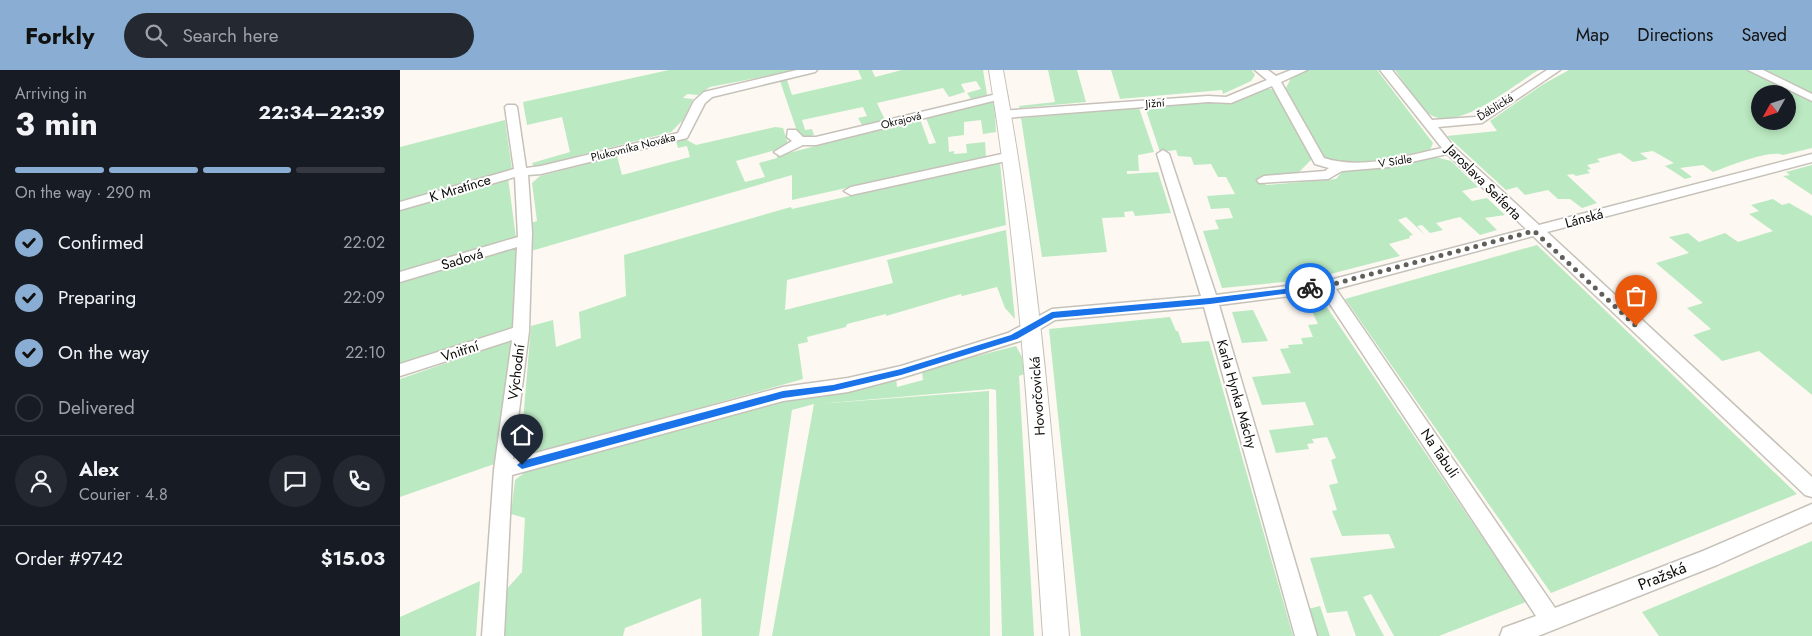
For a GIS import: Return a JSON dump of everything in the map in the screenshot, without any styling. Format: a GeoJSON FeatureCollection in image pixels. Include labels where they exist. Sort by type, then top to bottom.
{"type":"FeatureCollection","features":[{"type":"Feature","properties":{"kind":"street","name":"Plukovníka Nováka"},"geometry":{"type":"LineString","coordinates":[[521,173],[541,170],[683,135],[700,101],[708,94],[811,70]]}},
{"type":"Feature","properties":{"kind":"street","name":"Hovorčovická"},"geometry":{"type":"LineString","coordinates":[[996,70],[1011,156],[1031,325],[1056,636]]}},
{"type":"Feature","properties":{"kind":"street"},"geometry":{"type":"LineString","coordinates":[[1261,70],[1275,81],[1319,161],[1312,168],[1313,177]]}},
{"type":"Feature","properties":{"kind":"street","name":"Jižní"},"geometry":{"type":"LineString","coordinates":[[1004,114],[1208,99],[1227,101],[1300,70]]}},
{"type":"Feature","properties":{"kind":"street","name":"Jaroslava Seiferta"},"geometry":{"type":"LineString","coordinates":[[1386,70],[1450,150],[1534,231],[1812,489]]}},
{"type":"Feature","properties":{"kind":"street","name":"Ďáblická"},"geometry":{"type":"LineString","coordinates":[[1429,124],[1478,120],[1554,70]]}},
{"type":"Feature","properties":{"kind":"street"},"geometry":{"type":"LineString","coordinates":[[1754,70],[1812,98]]}},
{"type":"Feature","properties":{"kind":"street","name":"Okrajová"},"geometry":{"type":"LineString","coordinates":[[780,152],[797,137],[816,141],[1001,96]]}},
{"type":"Feature","properties":{"kind":"street","name":"Východní"},"geometry":{"type":"LineString","coordinates":[[493,636],[503,470],[521,331],[524,240],[521,173],[514,138],[511,108]]}},
{"type":"Feature","properties":{"kind":"street","name":"V Sídle"},"geometry":{"type":"LineString","coordinates":[[1319,161],[1339,167],[1389,163],[1450,150]]}},
{"type":"Feature","properties":{"kind":"street","name":"Karla Hynka Máchy"},"geometry":{"type":"LineString","coordinates":[[1163,154],[1210,301],[1306,636]]}},
{"type":"Feature","properties":{"kind":"street"},"geometry":{"type":"LineString","coordinates":[[851,191],[1011,156]]}},
{"type":"Feature","properties":{"kind":"street","name":"Lánská"},"geometry":{"type":"LineString","coordinates":[[503,470],[783,394],[838,387],[901,372],[1014,337],[1031,325],[1052,315],[1210,301],[1326,286],[1812,158]]}},
{"type":"Feature","properties":{"kind":"street","name":"V Sídle"},"geometry":{"type":"LineString","coordinates":[[1264,180],[1328,175],[1339,167]]}},
{"type":"Feature","properties":{"kind":"street","name":"K Mratínce"},"geometry":{"type":"LineString","coordinates":[[400,206],[511,173],[521,173]]}},
{"type":"Feature","properties":{"kind":"street","name":"Sadová"},"geometry":{"type":"LineString","coordinates":[[400,277],[524,240]]}},
{"type":"Feature","properties":{"kind":"street","name":"Na Tabuli"},"geometry":{"type":"LineString","coordinates":[[1326,286],[1406,402],[1551,620]]}},
{"type":"Feature","properties":{"kind":"street","name":"Vnitřní"},"geometry":{"type":"LineString","coordinates":[[400,370],[521,331]]}},
{"type":"Feature","properties":{"kind":"street","name":"Pražská"},"geometry":{"type":"LineString","coordinates":[[1511,636],[1710,558],[1812,513]]}},
{"type":"Feature","properties":{"kind":"green space"},"geometry":{"type":"Polygon","coordinates":[[[669,70],[797,70],[710,87],[698,95],[687,94],[683,98],[693,99],[683,120],[671,132],[534,167],[532,163],[570,152],[562,117],[527,125],[523,102],[669,70]]]}},
{"type":"Feature","properties":{"kind":"green space"},"geometry":{"type":"Polygon","coordinates":[[[858,70],[872,70],[875,77],[902,70],[983,70],[987,95],[971,99],[967,93],[981,89],[976,81],[961,84],[965,92],[949,97],[943,88],[877,103],[885,120],[862,125],[858,118],[867,116],[863,107],[802,120],[805,130],[812,129],[814,135],[807,137],[798,134],[780,81],[787,80],[792,95],[862,79],[858,70]]]}},
{"type":"Feature","properties":{"kind":"green space"},"geometry":{"type":"Polygon","coordinates":[[[1048,70],[1077,70],[1086,102],[1020,108],[1019,106],[1055,102],[1048,70]]]}},
{"type":"Feature","properties":{"kind":"green space"},"geometry":{"type":"Polygon","coordinates":[[[1111,70],[1252,70],[1255,75],[1251,81],[1223,94],[1222,90],[1120,99],[1111,70]]]}},
{"type":"Feature","properties":{"kind":"green space"},"geometry":{"type":"Polygon","coordinates":[[[1308,70],[1377,70],[1433,143],[1430,150],[1361,162],[1335,162],[1326,159],[1311,138],[1286,88],[1291,78],[1308,70]]]}},
{"type":"Feature","properties":{"kind":"green space"},"geometry":{"type":"Polygon","coordinates":[[[1395,70],[1539,70],[1485,105],[1469,113],[1453,118],[1440,118],[1423,109],[1395,70]]]}},
{"type":"Feature","properties":{"kind":"green space"},"geometry":{"type":"Polygon","coordinates":[[[1569,70],[1747,70],[1778,85],[1751,85],[1751,130],[1796,130],[1796,93],[1812,101],[1812,148],[1783,155],[1769,154],[1759,156],[1713,172],[1703,165],[1680,168],[1692,177],[1685,179],[1665,166],[1674,163],[1653,151],[1640,153],[1648,159],[1633,162],[1620,153],[1597,159],[1600,162],[1587,165],[1591,169],[1587,170],[1590,173],[1576,176],[1573,174],[1567,175],[1597,203],[1582,208],[1570,199],[1558,199],[1548,190],[1525,195],[1517,187],[1506,190],[1447,136],[1497,131],[1490,121],[1542,85],[1569,70]]]}},
{"type":"Feature","properties":{"kind":"green space"},"geometry":{"type":"Polygon","coordinates":[[[1762,70],[1812,70],[1812,94],[1762,70]]]}},
{"type":"Feature","properties":{"kind":"green space"},"geometry":{"type":"Polygon","coordinates":[[[1267,88],[1274,90],[1312,159],[1298,173],[1262,176],[1266,185],[1336,179],[1343,171],[1392,167],[1436,157],[1451,161],[1478,187],[1462,191],[1472,201],[1487,198],[1505,215],[1485,218],[1497,230],[1480,235],[1460,217],[1436,223],[1443,230],[1430,233],[1422,225],[1417,226],[1425,235],[1406,217],[1398,220],[1413,235],[1409,236],[1410,238],[1389,244],[1400,256],[1311,279],[1304,279],[1299,270],[1289,272],[1294,281],[1222,288],[1203,231],[1219,229],[1215,220],[1233,218],[1229,208],[1211,209],[1207,196],[1235,194],[1226,177],[1218,177],[1211,164],[1194,165],[1191,157],[1178,156],[1176,150],[1160,152],[1145,107],[1207,102],[1228,104],[1267,88]]]}},
{"type":"Feature","properties":{"kind":"green space"},"geometry":{"type":"Polygon","coordinates":[[[994,101],[996,132],[983,134],[981,120],[964,122],[964,135],[948,137],[949,152],[954,151],[954,154],[967,153],[966,144],[985,142],[986,157],[792,200],[792,175],[531,251],[531,223],[537,221],[532,183],[540,176],[617,156],[622,175],[690,157],[687,146],[678,148],[676,141],[685,139],[696,145],[775,127],[783,128],[788,144],[779,149],[736,161],[745,182],[765,177],[759,163],[777,158],[777,156],[920,119],[929,144],[936,143],[926,118],[994,101]]]}},
{"type":"Feature","properties":{"kind":"green space"},"geometry":{"type":"Polygon","coordinates":[[[1139,108],[1154,152],[1138,155],[1139,171],[1127,171],[1127,174],[1158,172],[1171,213],[1135,216],[1133,211],[1124,212],[1125,217],[1102,218],[1107,252],[1042,257],[1021,118],[1139,108]]]}},
{"type":"Feature","properties":{"kind":"green space"},"geometry":{"type":"Polygon","coordinates":[[[505,120],[512,170],[400,201],[400,147],[505,120]]]}},
{"type":"Feature","properties":{"kind":"green space"},"geometry":{"type":"Polygon","coordinates":[[[1000,162],[1006,225],[787,280],[785,310],[893,283],[887,260],[1006,230],[1015,319],[1005,308],[997,287],[962,296],[961,294],[886,316],[886,314],[847,324],[846,327],[807,337],[808,342],[798,344],[803,379],[520,458],[531,326],[553,320],[556,347],[581,338],[579,312],[626,296],[624,255],[791,207],[792,209],[1000,162]]]}},
{"type":"Feature","properties":{"kind":"green space"},"geometry":{"type":"Polygon","coordinates":[[[1812,165],[1812,195],[1783,176],[1790,175],[1786,172],[1812,165]]]}},
{"type":"Feature","properties":{"kind":"green space"},"geometry":{"type":"Polygon","coordinates":[[[508,178],[516,238],[400,273],[400,209],[508,178]]]}},
{"type":"Feature","properties":{"kind":"green space"},"geometry":{"type":"Polygon","coordinates":[[[1773,199],[1782,205],[1789,203],[1812,216],[1812,395],[1759,351],[1722,361],[1693,335],[1711,329],[1687,308],[1703,303],[1656,263],[1689,253],[1669,237],[1688,233],[1699,242],[1725,233],[1738,242],[1773,231],[1749,214],[1759,211],[1751,205],[1773,199]]]}},
{"type":"Feature","properties":{"kind":"green space"},"geometry":{"type":"Polygon","coordinates":[[[1537,245],[1797,494],[1551,593],[1345,299],[1537,245]]]}},
{"type":"Feature","properties":{"kind":"green space"},"geometry":{"type":"Polygon","coordinates":[[[516,248],[512,329],[400,367],[400,283],[516,248]]]}},
{"type":"Feature","properties":{"kind":"green space"},"geometry":{"type":"Polygon","coordinates":[[[1324,303],[1526,602],[1439,636],[1394,636],[1371,594],[1363,597],[1384,636],[1356,636],[1347,611],[1327,613],[1310,558],[1395,548],[1389,534],[1342,536],[1332,511],[1337,510],[1329,485],[1338,483],[1331,460],[1336,458],[1327,437],[1312,439],[1314,443],[1307,444],[1309,449],[1276,453],[1269,430],[1314,425],[1305,402],[1262,405],[1252,377],[1291,373],[1280,349],[1289,348],[1288,345],[1303,344],[1301,338],[1313,337],[1308,325],[1318,324],[1309,305],[1324,303]]]}},
{"type":"Feature","properties":{"kind":"green space"},"geometry":{"type":"Polygon","coordinates":[[[1253,310],[1268,341],[1242,343],[1232,312],[1253,310]]]}},
{"type":"Feature","properties":{"kind":"green space"},"geometry":{"type":"Polygon","coordinates":[[[1170,317],[1182,343],[1209,341],[1293,636],[1081,636],[1049,329],[1170,317]]]}},
{"type":"Feature","properties":{"kind":"green space"},"geometry":{"type":"Polygon","coordinates":[[[513,340],[500,462],[400,497],[400,379],[513,340]]]}},
{"type":"Feature","properties":{"kind":"green space"},"geometry":{"type":"Polygon","coordinates":[[[1016,346],[1022,357],[1024,374],[1019,376],[1034,636],[1002,636],[996,390],[991,389],[817,404],[989,391],[990,636],[772,636],[814,404],[792,410],[759,636],[702,636],[701,598],[625,628],[623,636],[501,636],[504,592],[522,572],[525,518],[511,514],[515,480],[528,470],[777,401],[896,378],[897,387],[923,380],[922,370],[1016,346]]]}},
{"type":"Feature","properties":{"kind":"green space"},"geometry":{"type":"Polygon","coordinates":[[[1812,541],[1812,636],[1659,636],[1642,612],[1812,541]]]}},
{"type":"Feature","properties":{"kind":"green space"},"geometry":{"type":"Polygon","coordinates":[[[480,581],[476,636],[400,636],[400,617],[480,581]]]}},
{"type":"Feature","properties":{"kind":"green space"},"geometry":{"type":"Polygon","coordinates":[[[1320,606],[1330,636],[1310,636],[1304,610],[1320,606]]]}},
{"type":"Feature","properties":{"kind":"way so far"},"geometry":{"type":"LineString","coordinates":[[1310,288],[1326,286],[1534,231],[1636,326]]}},
{"type":"Feature","properties":{"kind":"route"},"geometry":{"type":"LineString","coordinates":[[522,465],[783,394],[833,388],[901,372],[1014,337],[1031,325],[1052,315],[1210,301],[1310,288]]}}]}
